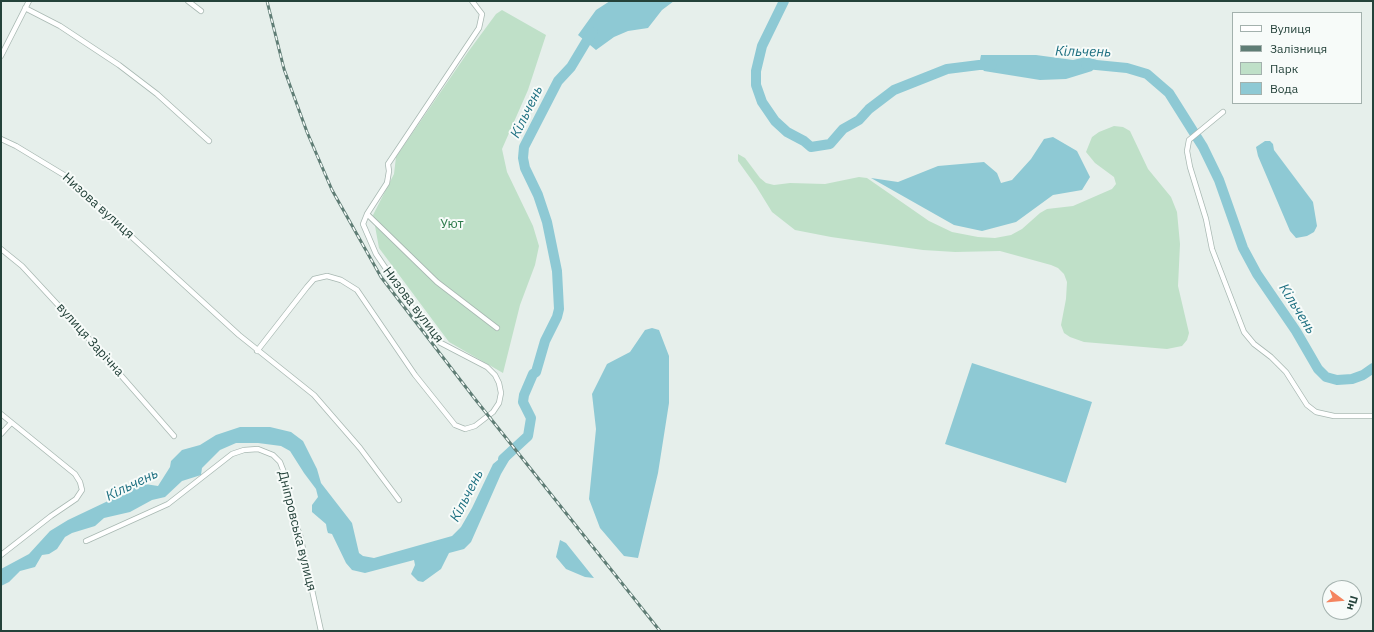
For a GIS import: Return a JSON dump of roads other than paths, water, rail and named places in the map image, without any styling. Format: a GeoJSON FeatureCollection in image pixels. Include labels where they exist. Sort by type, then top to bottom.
{"type":"FeatureCollection","features":[{"type":"Feature","properties":{"kind":"street"},"geometry":{"type":"LineString","coordinates":[[1,56],[3,46],[29,1]]}},
{"type":"Feature","properties":{"kind":"street"},"geometry":{"type":"LineString","coordinates":[[188,1],[201,11]]}},
{"type":"Feature","properties":{"kind":"street"},"geometry":{"type":"LineString","coordinates":[[472,1],[482,14],[479,28],[388,164],[389,171],[387,183],[367,214],[437,282],[497,328]]}},
{"type":"Feature","properties":{"kind":"street"},"geometry":{"type":"LineString","coordinates":[[25,8],[66,30],[119,65],[157,94],[209,142]]}},
{"type":"Feature","properties":{"kind":"street"},"geometry":{"type":"LineString","coordinates":[[1223,112],[1189,140],[1187,151],[1190,167],[1206,219],[1212,249],[1244,332],[1254,344],[1271,357],[1286,372],[1307,405],[1316,412],[1334,416],[1373,416]]}},
{"type":"Feature","properties":{"kind":"street","name":"Низова вулиця"},"geometry":{"type":"LineString","coordinates":[[1,139],[27,152],[64,175],[257,351],[314,396],[360,448],[399,500]]}},
{"type":"Feature","properties":{"kind":"street","name":"Низова вулиця"},"geometry":{"type":"LineString","coordinates":[[257,351],[314,279],[327,276],[341,280],[357,290],[415,375],[455,425],[465,429],[475,426],[494,412],[499,403],[501,393],[499,383],[495,375],[487,367],[439,342],[418,316],[376,254],[363,224],[367,214]]}},
{"type":"Feature","properties":{"kind":"street","name":"вулиця Зарічна"},"geometry":{"type":"LineString","coordinates":[[1,249],[22,266],[83,332],[174,436]]}},
{"type":"Feature","properties":{"kind":"street"},"geometry":{"type":"LineString","coordinates":[[1,414],[75,474],[80,482],[82,490],[76,499],[1,555]]}},
{"type":"Feature","properties":{"kind":"street"},"geometry":{"type":"LineString","coordinates":[[1,434],[12,423]]}},
{"type":"Feature","properties":{"kind":"street","name":"Дніпровська вулиця"},"geometry":{"type":"LineString","coordinates":[[86,541],[168,504],[232,454],[244,450],[258,449],[273,455],[280,462],[284,475],[290,510],[300,535],[321,631]]}},
{"type":"Feature","properties":{"kind":"water"},"geometry":{"type":"Polygon","coordinates":[[[610,1],[674,1],[662,10],[648,28],[628,31],[614,37],[596,50],[578,35],[596,10],[610,1]]]}},
{"type":"Feature","properties":{"kind":"water"},"geometry":{"type":"Polygon","coordinates":[[[981,55],[1036,55],[1073,60],[1086,57],[1097,60],[1098,64],[1092,71],[1066,79],[1040,80],[984,71],[979,65],[981,55]]]}},
{"type":"Feature","properties":{"kind":"water"},"geometry":{"type":"Polygon","coordinates":[[[1053,137],[1077,151],[1090,177],[1082,190],[1053,195],[1016,222],[982,231],[954,225],[871,178],[898,182],[938,166],[984,162],[997,173],[1001,183],[1012,180],[1031,159],[1044,139],[1053,137]]]}},
{"type":"Feature","properties":{"kind":"water"},"geometry":{"type":"Polygon","coordinates":[[[1265,141],[1270,141],[1273,144],[1274,150],[1313,202],[1317,226],[1314,232],[1307,236],[1296,238],[1290,231],[1258,156],[1256,147],[1265,141]]]}},
{"type":"Feature","properties":{"kind":"water"},"geometry":{"type":"Polygon","coordinates":[[[652,328],[659,330],[669,356],[669,403],[658,473],[638,558],[624,556],[600,528],[589,499],[596,429],[592,394],[607,364],[630,352],[645,330],[652,328]]]}},
{"type":"Feature","properties":{"kind":"water"},"geometry":{"type":"Polygon","coordinates":[[[972,363],[1092,402],[1066,483],[945,444],[972,363]]]}},
{"type":"Feature","properties":{"kind":"water"},"geometry":{"type":"Polygon","coordinates":[[[240,427],[270,427],[291,432],[303,441],[317,469],[321,483],[352,523],[359,553],[363,556],[374,558],[452,536],[461,527],[472,508],[493,464],[504,455],[509,448],[512,451],[511,457],[501,474],[471,542],[464,549],[449,553],[441,569],[423,582],[418,581],[411,574],[415,565],[414,560],[365,573],[352,570],[346,563],[332,534],[328,533],[326,524],[312,512],[312,505],[318,497],[316,489],[290,451],[281,446],[258,443],[236,443],[220,450],[202,468],[201,475],[182,481],[165,497],[152,500],[130,512],[104,518],[95,526],[72,533],[65,537],[57,549],[49,554],[42,555],[35,567],[20,571],[9,582],[1,586],[1,569],[29,554],[50,531],[68,520],[108,501],[132,482],[158,486],[170,467],[171,461],[182,450],[200,445],[216,435],[240,427]]]}},
{"type":"Feature","properties":{"kind":"water"},"geometry":{"type":"Polygon","coordinates":[[[560,540],[566,543],[594,578],[585,577],[566,569],[556,557],[560,540]]]}},
{"type":"Feature","properties":{"kind":"waterway","name":"Кільчень"},"geometry":{"type":"LineString","coordinates":[[784,1],[762,46],[756,71],[756,85],[762,102],[775,121],[787,132],[804,141],[811,147],[830,144],[843,129],[859,120],[869,109],[894,90],[947,69],[992,65]]}},
{"type":"Feature","properties":{"kind":"waterway","name":"Кільчень"},"geometry":{"type":"LineString","coordinates":[[503,459],[528,436],[531,418],[523,402],[524,395],[533,374],[536,372],[545,341],[557,317],[559,309],[557,271],[547,222],[538,195],[525,168],[523,158],[524,147],[558,81],[571,67],[593,32]]}},
{"type":"Feature","properties":{"kind":"waterway","name":"Кільчень"},"geometry":{"type":"LineString","coordinates":[[1086,64],[1127,68],[1147,74],[1169,93],[1203,147],[1219,180],[1243,248],[1257,274],[1296,331],[1318,369],[1326,377],[1337,380],[1352,379],[1363,375],[1373,368]]}},
{"type":"Feature","properties":{"kind":"railway"},"geometry":{"type":"LineString","coordinates":[[267,1],[284,69],[307,132],[332,190],[381,277],[475,399],[660,631]]}},
{"type":"Feature","properties":{"kind":"park label","name":"Уют"},"geometry":{"type":"Point","coordinates":[452,224]}}]}
